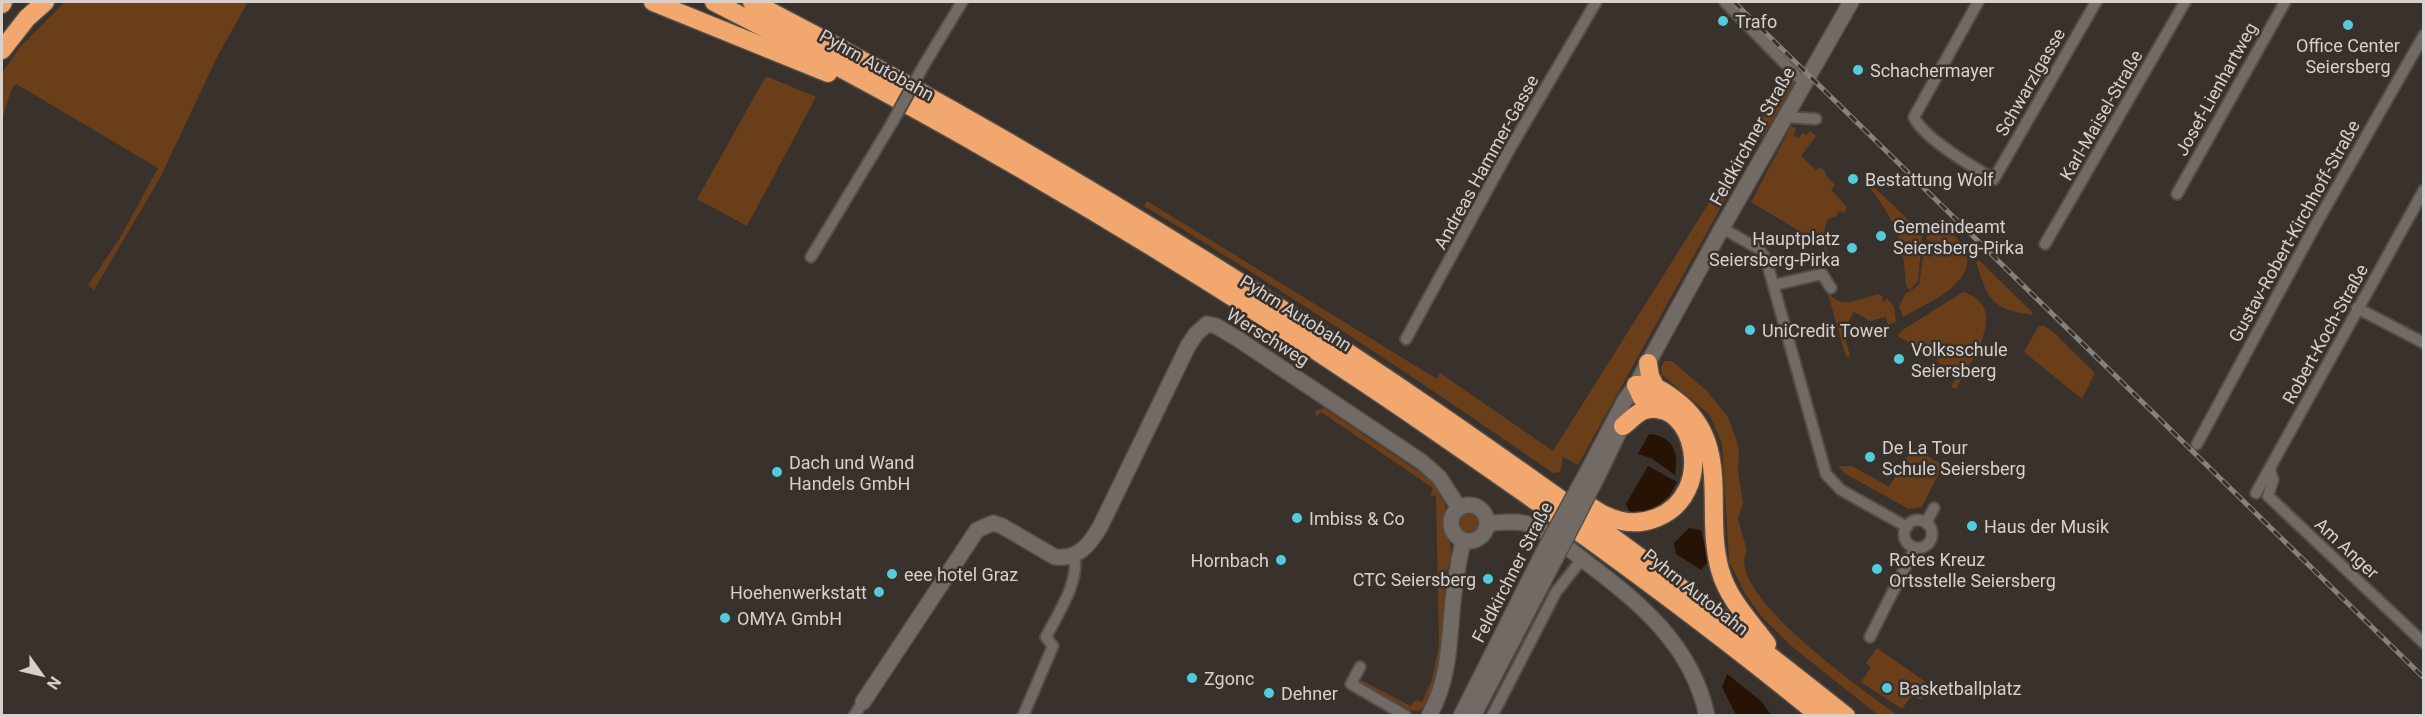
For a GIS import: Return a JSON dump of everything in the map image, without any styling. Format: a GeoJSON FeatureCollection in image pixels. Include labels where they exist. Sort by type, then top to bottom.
{"type":"FeatureCollection","features":[{"type":"Feature","properties":{"kind":"highway"},"geometry":{"type":"LineString","coordinates":[[2,50],[27,18],[45,2]]}},
{"type":"Feature","properties":{"kind":"highway"},"geometry":{"type":"LineString","coordinates":[[653,2],[895,98]]}},
{"type":"Feature","properties":{"kind":"highway","name":"Pyhrn Autobahn"},"geometry":{"type":"LineString","coordinates":[[714,2],[895,98],[1110,220],[1342,367],[1615,556],[1820,716]]}},
{"type":"Feature","properties":{"kind":"highway","name":"Pyhrn Autobahn"},"geometry":{"type":"LineString","coordinates":[[752,2],[878,67],[1151,225],[1351,352],[1554,492],[1846,716]]}},
{"type":"Feature","properties":{"kind":"highway"},"geometry":{"type":"LineString","coordinates":[[1648,363],[1650,376],[1656,388]]}},
{"type":"Feature","properties":{"kind":"highway"},"geometry":{"type":"LineString","coordinates":[[1554,492],[1571,495],[1603,515],[1622,522],[1637,523],[1665,514],[1683,498],[1690,486],[1695,463],[1686,433],[1673,417],[1642,398],[1636,385],[1646,384],[1656,388],[1691,414],[1706,437],[1714,471],[1715,548],[1721,573],[1730,594],[1782,665]]}},
{"type":"Feature","properties":{"kind":"highway"},"geometry":{"type":"LineString","coordinates":[[1623,426],[1645,410],[1661,410]]}},
{"type":"Feature","properties":{"kind":"highway"},"geometry":{"type":"LineString","coordinates":[[1764,671],[1801,716]]}},
{"type":"Feature","properties":{"kind":"main road","name":"Feldkirchner Straße"},"geometry":{"type":"LineString","coordinates":[[1594,472],[1625,400],[1636,385],[1722,228],[1851,2]]}},
{"type":"Feature","properties":{"kind":"main road","name":"Werschweg"},"geometry":{"type":"LineString","coordinates":[[1074,555],[1087,546],[1100,527],[1188,346],[1196,334],[1208,324],[1238,339],[1422,462],[1438,477],[1459,508]]}},
{"type":"Feature","properties":{"kind":"main road","name":"Feldkirchner Straße"},"geometry":{"type":"LineString","coordinates":[[1461,716],[1594,472],[1623,426],[1636,385]]}},
{"type":"Feature","properties":{"kind":"main road"},"geometry":{"type":"LineString","coordinates":[[1467,505],[1479,508],[1485,515],[1487,524],[1480,538],[1471,542],[1463,541],[1455,536],[1450,526],[1452,516],[1459,508],[1467,505]]}},
{"type":"Feature","properties":{"kind":"main road"},"geometry":{"type":"LineString","coordinates":[[1487,524],[1511,522],[1527,524],[1538,529],[1582,559],[1650,615],[1670,636],[1694,675],[1707,716]]}},
{"type":"Feature","properties":{"kind":"main road"},"geometry":{"type":"LineString","coordinates":[[863,702],[977,530],[993,523],[1010,530],[1048,555],[1063,558],[1074,555]]}},
{"type":"Feature","properties":{"kind":"main road"},"geometry":{"type":"LineString","coordinates":[[1429,716],[1440,694],[1447,670],[1454,590],[1463,541]]}},
{"type":"Feature","properties":{"kind":"main road","name":"Feldkirchner Straße"},"geometry":{"type":"LineString","coordinates":[[1473,716],[1549,556]]}},
{"type":"Feature","properties":{"kind":"street"},"geometry":{"type":"LineString","coordinates":[[811,257],[962,2]]}},
{"type":"Feature","properties":{"kind":"street","name":"Andreas Hammer-Gasse"},"geometry":{"type":"LineString","coordinates":[[1406,339],[1508,152],[1596,2]]}},
{"type":"Feature","properties":{"kind":"street"},"geometry":{"type":"LineString","coordinates":[[1725,2],[1804,83]]}},
{"type":"Feature","properties":{"kind":"street","name":"Schwarzlgasse"},"geometry":{"type":"LineString","coordinates":[[1978,2],[1914,117],[1919,125],[1952,153],[1994,179],[2096,2]]}},
{"type":"Feature","properties":{"kind":"street","name":"Karl-Maisel-Straße"},"geometry":{"type":"LineString","coordinates":[[2045,244],[2185,2]]}},
{"type":"Feature","properties":{"kind":"street","name":"Josef-Lienhartweg"},"geometry":{"type":"LineString","coordinates":[[2177,194],[2285,2]]}},
{"type":"Feature","properties":{"kind":"street","name":"Gustav-Robert-Kirchhoff-Straße"},"geometry":{"type":"LineString","coordinates":[[2197,444],[2316,224],[2424,35]]}},
{"type":"Feature","properties":{"kind":"street"},"geometry":{"type":"LineString","coordinates":[[1785,117],[1816,119]]}},
{"type":"Feature","properties":{"kind":"street","name":"Robert-Koch-Straße"},"geometry":{"type":"LineString","coordinates":[[2256,492],[2424,190]]}},
{"type":"Feature","properties":{"kind":"street"},"geometry":{"type":"LineString","coordinates":[[1722,228],[1759,249],[1766,259],[1826,474],[1841,490],[1907,527]]}},
{"type":"Feature","properties":{"kind":"street"},"geometry":{"type":"LineString","coordinates":[[1774,285],[1822,274],[1831,288]]}},
{"type":"Feature","properties":{"kind":"street"},"geometry":{"type":"LineString","coordinates":[[2357,308],[2424,343]]}},
{"type":"Feature","properties":{"kind":"street","name":"Am Anger"},"geometry":{"type":"LineString","coordinates":[[2270,470],[2273,480],[2268,496],[2424,643]]}},
{"type":"Feature","properties":{"kind":"street"},"geometry":{"type":"LineString","coordinates":[[1926,523],[1934,508]]}},
{"type":"Feature","properties":{"kind":"street"},"geometry":{"type":"LineString","coordinates":[[1917,521],[1926,523],[1931,530],[1931,540],[1923,547],[1914,548],[1905,539],[1907,527],[1917,521]]}},
{"type":"Feature","properties":{"kind":"street"},"geometry":{"type":"LineString","coordinates":[[1870,637],[1914,548]]}},
{"type":"Feature","properties":{"kind":"street"},"geometry":{"type":"LineString","coordinates":[[1023,716],[1053,646],[1047,637],[1075,577],[1074,555]]}},
{"type":"Feature","properties":{"kind":"street"},"geometry":{"type":"LineString","coordinates":[[1492,716],[1556,592],[1582,559]]}},
{"type":"Feature","properties":{"kind":"street"},"geometry":{"type":"LineString","coordinates":[[1360,667],[1351,684],[1406,716]]}},
{"type":"Feature","properties":{"kind":"street"},"geometry":{"type":"LineString","coordinates":[[854,716],[863,702]]}},
{"type":"Feature","properties":{"kind":"shaded area"},"geometry":{"type":"Polygon","coordinates":[[[65,2],[248,2],[218,55],[161,176],[94,290],[88,285],[120,238],[158,168],[16,84],[11,90],[2,120],[2,73],[20,47],[65,2]]]}},
{"type":"Feature","properties":{"kind":"shaded area"},"geometry":{"type":"Polygon","coordinates":[[[1782,70],[1788,72],[1796,81],[1762,138],[1734,173],[1726,198],[1578,465],[1563,457],[1560,472],[1553,473],[1351,336],[1144,206],[1147,201],[1437,379],[1440,373],[1553,451],[1776,96],[1783,77],[1782,70]]]}},
{"type":"Feature","properties":{"kind":"shaded area"},"geometry":{"type":"Polygon","coordinates":[[[766,76],[816,97],[747,226],[697,199],[766,76]]]}},
{"type":"Feature","properties":{"kind":"shaded area"},"geometry":{"type":"Polygon","coordinates":[[[1791,126],[1796,129],[1793,135],[1799,138],[1802,133],[1807,135],[1810,131],[1816,136],[1801,156],[1816,170],[1820,167],[1826,172],[1825,174],[1835,185],[1831,190],[1847,207],[1843,214],[1842,211],[1837,213],[1837,216],[1828,219],[1826,225],[1825,242],[1832,266],[1828,267],[1822,236],[1811,238],[1751,202],[1791,126]]]}},
{"type":"Feature","properties":{"kind":"shaded area"},"geometry":{"type":"Polygon","coordinates":[[[1871,184],[1920,231],[1922,236],[1918,281],[1910,290],[1906,286],[1903,257],[1897,233],[1892,221],[1869,187],[1871,184]]]}},
{"type":"Feature","properties":{"kind":"shaded area"},"geometry":{"type":"Polygon","coordinates":[[[1939,219],[1944,226],[1942,229],[1945,232],[1949,230],[1965,249],[1967,263],[1963,274],[1946,292],[1903,317],[1899,307],[1905,294],[1919,285],[1925,244],[1929,244],[1930,241],[1926,239],[1939,219]]]}},
{"type":"Feature","properties":{"kind":"shaded area"},"geometry":{"type":"Polygon","coordinates":[[[1979,260],[2032,312],[2032,315],[2008,310],[1993,300],[1980,275],[1976,262],[1979,260]]]}},
{"type":"Feature","properties":{"kind":"shaded area"},"geometry":{"type":"Polygon","coordinates":[[[1827,291],[1838,301],[1844,302],[1857,301],[1878,294],[1885,302],[1887,298],[1894,307],[1896,322],[1888,325],[1886,317],[1870,321],[1854,312],[1847,324],[1852,327],[1843,329],[1850,356],[1846,357],[1827,291]]]}},
{"type":"Feature","properties":{"kind":"shaded area"},"geometry":{"type":"Polygon","coordinates":[[[1963,292],[1977,299],[1985,310],[1986,322],[1977,351],[1956,389],[1951,387],[1958,374],[1937,362],[1938,359],[1897,336],[1901,331],[1963,292]]]}},
{"type":"Feature","properties":{"kind":"shaded area"},"geometry":{"type":"Polygon","coordinates":[[[2043,325],[2095,373],[2082,399],[2024,352],[2038,327],[2043,325]]]}},
{"type":"Feature","properties":{"kind":"shaded area"},"geometry":{"type":"Polygon","coordinates":[[[1665,361],[1672,361],[1707,391],[1728,417],[1739,448],[1738,471],[1743,503],[1738,519],[1747,550],[1745,568],[1756,590],[1775,615],[1801,640],[1897,715],[1878,715],[1790,645],[1761,616],[1745,594],[1729,561],[1722,444],[1709,414],[1662,375],[1661,366],[1665,361]]]}},
{"type":"Feature","properties":{"kind":"shaded area"},"geometry":{"type":"Polygon","coordinates":[[[1324,408],[1424,475],[1438,489],[1444,500],[1443,526],[1451,553],[1445,580],[1444,631],[1440,670],[1428,702],[1418,711],[1410,710],[1360,682],[1361,680],[1411,706],[1415,700],[1422,702],[1432,680],[1439,645],[1436,496],[1430,495],[1433,488],[1321,412],[1316,417],[1315,411],[1324,408]]]}},
{"type":"Feature","properties":{"kind":"shaded area"},"geometry":{"type":"Polygon","coordinates":[[[1649,434],[1664,438],[1673,447],[1676,460],[1675,475],[1651,458],[1638,454],[1649,434]]]}},
{"type":"Feature","properties":{"kind":"shaded area"},"geometry":{"type":"Polygon","coordinates":[[[1912,448],[1943,465],[1922,507],[1909,509],[1844,473],[1839,466],[1852,466],[1889,487],[1912,448]]]}},
{"type":"Feature","properties":{"kind":"shaded area"},"geometry":{"type":"Polygon","coordinates":[[[1648,466],[1677,482],[1670,495],[1651,512],[1631,516],[1626,504],[1648,466]]]}},
{"type":"Feature","properties":{"kind":"shaded area"},"geometry":{"type":"Polygon","coordinates":[[[1469,511],[1478,515],[1482,524],[1478,533],[1469,537],[1460,533],[1456,524],[1460,515],[1469,511]]]}},
{"type":"Feature","properties":{"kind":"shaded area"},"geometry":{"type":"Polygon","coordinates":[[[1689,528],[1701,530],[1708,562],[1701,570],[1676,554],[1674,543],[1689,528]]]}},
{"type":"Feature","properties":{"kind":"shaded area"},"geometry":{"type":"Polygon","coordinates":[[[1877,648],[1930,685],[1921,700],[1912,695],[1902,709],[1861,682],[1871,667],[1866,663],[1877,648]]]}},
{"type":"Feature","properties":{"kind":"shaded area"},"geometry":{"type":"Polygon","coordinates":[[[1727,674],[1761,701],[1771,715],[1736,715],[1722,687],[1727,674]]]}},
{"type":"Feature","properties":{"kind":"railway"},"geometry":{"type":"LineString","coordinates":[[1734,2],[2424,678]]}},
{"type":"Feature","properties":{"kind":"place","name":"Trafo"},"geometry":{"type":"Point","coordinates":[1723,21]}},
{"type":"Feature","properties":{"kind":"place","name":"Office Center Seiersberg"},"geometry":{"type":"Point","coordinates":[2348,25]}},
{"type":"Feature","properties":{"kind":"place","name":"Schachermayer"},"geometry":{"type":"Point","coordinates":[1858,70]}},
{"type":"Feature","properties":{"kind":"place","name":"Bestattung Wolf"},"geometry":{"type":"Point","coordinates":[1853,179]}},
{"type":"Feature","properties":{"kind":"place","name":"Gemeindeamt Seiersberg-Pirka"},"geometry":{"type":"Point","coordinates":[1881,236]}},
{"type":"Feature","properties":{"kind":"place","name":"Hauptplatz Seiersberg-Pirka"},"geometry":{"type":"Point","coordinates":[1852,248]}},
{"type":"Feature","properties":{"kind":"place","name":"UniCredit Tower"},"geometry":{"type":"Point","coordinates":[1750,330]}},
{"type":"Feature","properties":{"kind":"place","name":"Volksschule Seiersberg"},"geometry":{"type":"Point","coordinates":[1899,359]}},
{"type":"Feature","properties":{"kind":"place","name":"De La Tour Schule Seiersberg"},"geometry":{"type":"Point","coordinates":[1870,457]}},
{"type":"Feature","properties":{"kind":"place","name":"Dach und Wand Handels GmbH"},"geometry":{"type":"Point","coordinates":[777,472]}},
{"type":"Feature","properties":{"kind":"place","name":"Imbiss & Co"},"geometry":{"type":"Point","coordinates":[1297,518]}},
{"type":"Feature","properties":{"kind":"place","name":"Haus der Musik"},"geometry":{"type":"Point","coordinates":[1972,526]}},
{"type":"Feature","properties":{"kind":"place","name":"Hornbach"},"geometry":{"type":"Point","coordinates":[1281,560]}},
{"type":"Feature","properties":{"kind":"place","name":"Rotes Kreuz Ortsstelle Seiersberg"},"geometry":{"type":"Point","coordinates":[1877,569]}},
{"type":"Feature","properties":{"kind":"place","name":"eee hotel Graz"},"geometry":{"type":"Point","coordinates":[892,574]}},
{"type":"Feature","properties":{"kind":"place","name":"CTC Seiersberg"},"geometry":{"type":"Point","coordinates":[1488,579]}},
{"type":"Feature","properties":{"kind":"place","name":"Hoehenwerkstatt"},"geometry":{"type":"Point","coordinates":[879,592]}},
{"type":"Feature","properties":{"kind":"place","name":"OMYA GmbH"},"geometry":{"type":"Point","coordinates":[725,618]}},
{"type":"Feature","properties":{"kind":"place","name":"Zgonc"},"geometry":{"type":"Point","coordinates":[1192,678]}},
{"type":"Feature","properties":{"kind":"place","name":"Basketballplatz"},"geometry":{"type":"Point","coordinates":[1887,688]}},
{"type":"Feature","properties":{"kind":"place","name":"Dehner"},"geometry":{"type":"Point","coordinates":[1269,693]}}]}
